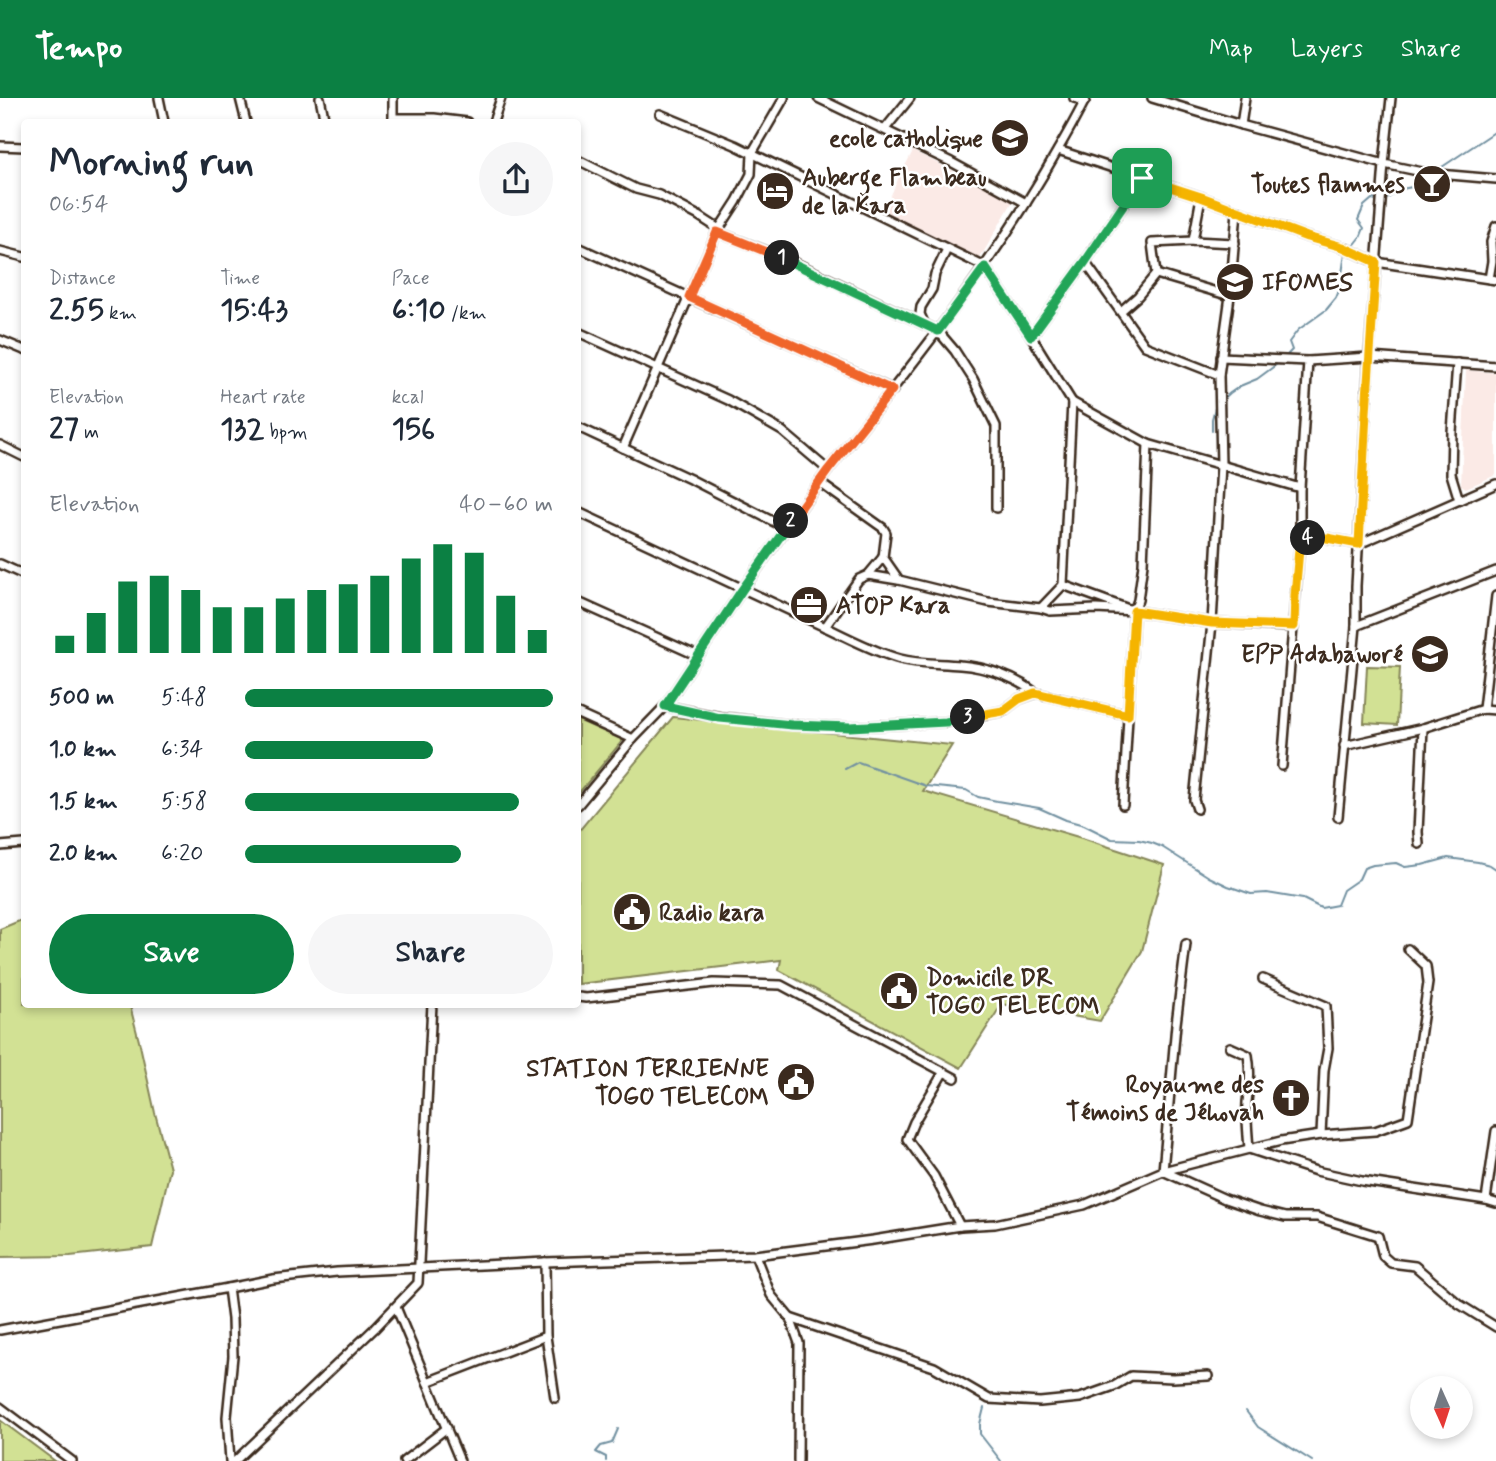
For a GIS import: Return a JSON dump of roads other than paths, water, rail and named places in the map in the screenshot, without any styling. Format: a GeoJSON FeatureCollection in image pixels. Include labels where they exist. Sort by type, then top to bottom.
{"type":"FeatureCollection","features":[{"type":"Feature","properties":{"kind":"street"},"geometry":{"type":"LineString","coordinates":[[159,98],[163,119]]}},
{"type":"Feature","properties":{"kind":"street"},"geometry":{"type":"LineString","coordinates":[[240,98],[245,119]]}},
{"type":"Feature","properties":{"kind":"street"},"geometry":{"type":"LineString","coordinates":[[320,98],[324,119]]}},
{"type":"Feature","properties":{"kind":"street"},"geometry":{"type":"LineString","coordinates":[[393,98],[393,119]]}},
{"type":"Feature","properties":{"kind":"street"},"geometry":{"type":"LineString","coordinates":[[494,119],[501,98]]}},
{"type":"Feature","properties":{"kind":"street"},"geometry":{"type":"LineString","coordinates":[[623,448],[718,231],[751,174],[752,153],[784,98]]}},
{"type":"Feature","properties":{"kind":"street"},"geometry":{"type":"LineString","coordinates":[[818,98],[886,129],[1026,203]]}},
{"type":"Feature","properties":{"kind":"street"},"geometry":{"type":"LineString","coordinates":[[886,129],[910,98]]}},
{"type":"Feature","properties":{"kind":"street"},"geometry":{"type":"LineString","coordinates":[[581,801],[633,739],[665,706],[786,527],[985,267],[1058,150],[1085,99],[1074,98]]}},
{"type":"Feature","properties":{"kind":"street"},"geometry":{"type":"LineString","coordinates":[[1152,98],[1384,164],[1427,173],[1496,179]]}},
{"type":"Feature","properties":{"kind":"street"},"geometry":{"type":"LineString","coordinates":[[1241,125],[1245,98]]}},
{"type":"Feature","properties":{"kind":"street"},"geometry":{"type":"LineString","coordinates":[[1338,817],[1356,626],[1369,357],[1391,98]]}},
{"type":"Feature","properties":{"kind":"street"},"geometry":{"type":"LineString","coordinates":[[660,114],[752,153],[985,267],[1072,402],[1148,444],[1300,488]]}},
{"type":"Feature","properties":{"kind":"street"},"geometry":{"type":"LineString","coordinates":[[414,119],[442,119]]}},
{"type":"Feature","properties":{"kind":"street"},"geometry":{"type":"LineString","coordinates":[[0,146],[21,148]]}},
{"type":"Feature","properties":{"kind":"street"},"geometry":{"type":"LineString","coordinates":[[1058,150],[1201,197],[1307,237],[1343,247],[1376,262],[1492,279],[1491,242],[1496,226]]}},
{"type":"Feature","properties":{"kind":"street"},"geometry":{"type":"LineString","coordinates":[[581,161],[636,188],[659,195],[699,216],[718,231],[787,260],[938,331],[973,379],[996,426],[996,508]]}},
{"type":"Feature","properties":{"kind":"street"},"geometry":{"type":"LineString","coordinates":[[1031,336],[1142,178]]}},
{"type":"Feature","properties":{"kind":"street"},"geometry":{"type":"LineString","coordinates":[[1193,241],[1201,197]]}},
{"type":"Feature","properties":{"kind":"street"},"geometry":{"type":"LineString","coordinates":[[1197,809],[1194,800],[1212,623],[1220,465],[1219,375],[1230,296],[1237,211]]}},
{"type":"Feature","properties":{"kind":"street"},"geometry":{"type":"LineString","coordinates":[[1121,311],[1156,274],[1152,243],[1235,243]]}},
{"type":"Feature","properties":{"kind":"street"},"geometry":{"type":"LineString","coordinates":[[581,248],[892,390]]}},
{"type":"Feature","properties":{"kind":"street"},"geometry":{"type":"LineString","coordinates":[[925,325],[920,314],[921,307],[932,289],[935,274],[947,249]]}},
{"type":"Feature","properties":{"kind":"street"},"geometry":{"type":"LineString","coordinates":[[0,251],[21,255]]}},
{"type":"Feature","properties":{"kind":"street"},"geometry":{"type":"LineString","coordinates":[[1085,262],[1145,346],[1219,375]]}},
{"type":"Feature","properties":{"kind":"street"},"geometry":{"type":"LineString","coordinates":[[1156,274],[1230,296]]}},
{"type":"Feature","properties":{"kind":"street"},"geometry":{"type":"LineString","coordinates":[[581,333],[729,400],[782,431],[828,470]]}},
{"type":"Feature","properties":{"kind":"street"},"geometry":{"type":"LineString","coordinates":[[0,340],[21,349]]}},
{"type":"Feature","properties":{"kind":"street"},"geometry":{"type":"LineString","coordinates":[[1221,357],[1308,361],[1369,357],[1496,366]]}},
{"type":"Feature","properties":{"kind":"street"},"geometry":{"type":"LineString","coordinates":[[1282,766],[1300,538],[1300,488],[1308,361]]}},
{"type":"Feature","properties":{"kind":"street"},"geometry":{"type":"LineString","coordinates":[[1457,363],[1451,474],[1459,500]]}},
{"type":"Feature","properties":{"kind":"street"},"geometry":{"type":"LineString","coordinates":[[1041,608],[1063,585],[1072,402]]}},
{"type":"Feature","properties":{"kind":"street"},"geometry":{"type":"LineString","coordinates":[[581,428],[786,527]]}},
{"type":"Feature","properties":{"kind":"street"},"geometry":{"type":"LineString","coordinates":[[1123,805],[1134,611],[1143,564],[1148,444]]}},
{"type":"Feature","properties":{"kind":"street"},"geometry":{"type":"LineString","coordinates":[[0,445],[21,456]]}},
{"type":"Feature","properties":{"kind":"street"},"geometry":{"type":"LineString","coordinates":[[820,483],[883,528],[886,533],[883,557],[868,575],[859,579],[825,627]]}},
{"type":"Feature","properties":{"kind":"street"},"geometry":{"type":"LineString","coordinates":[[1300,538],[1327,538],[1359,544],[1496,484]]}},
{"type":"Feature","properties":{"kind":"street"},"geometry":{"type":"LineString","coordinates":[[581,514],[742,590],[900,659],[988,670],[1028,687],[1035,693],[1128,715]]}},
{"type":"Feature","properties":{"kind":"street"},"geometry":{"type":"LineString","coordinates":[[883,557],[898,580]]}},
{"type":"Feature","properties":{"kind":"street"},"geometry":{"type":"LineString","coordinates":[[0,564],[21,574]]}},
{"type":"Feature","properties":{"kind":"street"},"geometry":{"type":"LineString","coordinates":[[1356,626],[1496,571]]}},
{"type":"Feature","properties":{"kind":"street"},"geometry":{"type":"LineString","coordinates":[[868,575],[988,602],[1050,611],[1134,611],[1212,623],[1294,626]]}},
{"type":"Feature","properties":{"kind":"street"},"geometry":{"type":"LineString","coordinates":[[1063,585],[1134,611]]}},
{"type":"Feature","properties":{"kind":"street"},"geometry":{"type":"LineString","coordinates":[[1483,709],[1496,596]]}},
{"type":"Feature","properties":{"kind":"street"},"geometry":{"type":"LineString","coordinates":[[581,603],[698,656]]}},
{"type":"Feature","properties":{"kind":"street"},"geometry":{"type":"LineString","coordinates":[[665,706],[720,718],[850,727],[946,722],[1003,711],[1019,699],[1035,693]]}},
{"type":"Feature","properties":{"kind":"street"},"geometry":{"type":"LineString","coordinates":[[1344,746],[1483,709],[1496,710]]}},
{"type":"Feature","properties":{"kind":"street"},"geometry":{"type":"LineString","coordinates":[[581,715],[633,739]]}},
{"type":"Feature","properties":{"kind":"street"},"geometry":{"type":"LineString","coordinates":[[1419,844],[1423,727]]}},
{"type":"Feature","properties":{"kind":"street"},"geometry":{"type":"LineString","coordinates":[[0,846],[21,844]]}},
{"type":"Feature","properties":{"kind":"street"},"geometry":{"type":"LineString","coordinates":[[1163,1171],[1186,944]]}},
{"type":"Feature","properties":{"kind":"street"},"geometry":{"type":"LineString","coordinates":[[0,1330],[273,1279],[545,1262],[755,1255],[960,1226],[995,1224],[1084,1205],[1163,1171],[1281,1140],[1375,1131],[1408,1119],[1428,983],[1426,966],[1408,948]]}},
{"type":"Feature","properties":{"kind":"street"},"geometry":{"type":"LineString","coordinates":[[1263,979],[1326,1006],[1328,1048],[1324,1070],[1321,1135]]}},
{"type":"Feature","properties":{"kind":"street"},"geometry":{"type":"LineString","coordinates":[[581,997],[714,983],[780,985],[955,1078]]}},
{"type":"Feature","properties":{"kind":"street"},"geometry":{"type":"LineString","coordinates":[[233,1461],[418,1283],[432,1008]]}},
{"type":"Feature","properties":{"kind":"street"},"geometry":{"type":"LineString","coordinates":[[1230,1047],[1248,1055],[1249,1060],[1249,1149]]}},
{"type":"Feature","properties":{"kind":"street"},"geometry":{"type":"LineString","coordinates":[[943,1073],[907,1139],[934,1176],[960,1226]]}},
{"type":"Feature","properties":{"kind":"street"},"geometry":{"type":"LineString","coordinates":[[1486,1199],[1496,1131]]}},
{"type":"Feature","properties":{"kind":"street"},"geometry":{"type":"LineString","coordinates":[[1249,1149],[1316,1171],[1351,1179],[1486,1199],[1496,1203]]}},
{"type":"Feature","properties":{"kind":"street"},"geometry":{"type":"LineString","coordinates":[[1163,1171],[1225,1199],[1260,1211],[1285,1217],[1317,1217],[1378,1236],[1383,1256],[1391,1263],[1415,1266],[1459,1304],[1496,1327]]}},
{"type":"Feature","properties":{"kind":"street"},"geometry":{"type":"LineString","coordinates":[[755,1255],[771,1295],[790,1318],[799,1343],[798,1461]]}},
{"type":"Feature","properties":{"kind":"street"},"geometry":{"type":"LineString","coordinates":[[545,1262],[546,1336],[555,1398]]}},
{"type":"Feature","properties":{"kind":"street"},"geometry":{"type":"LineString","coordinates":[[228,1288],[233,1356],[227,1417],[233,1461]]}},
{"type":"Feature","properties":{"kind":"street"},"geometry":{"type":"LineString","coordinates":[[396,1307],[460,1461]]}},
{"type":"Feature","properties":{"kind":"street"},"geometry":{"type":"LineString","coordinates":[[790,1318],[934,1367],[989,1399],[1040,1402],[1080,1398],[1132,1376],[1208,1377]]}},
{"type":"Feature","properties":{"kind":"street"},"geometry":{"type":"LineString","coordinates":[[427,1382],[546,1336]]}},
{"type":"Feature","properties":{"kind":"street"},"geometry":{"type":"LineString","coordinates":[[0,1407],[72,1461]]}},
{"type":"Feature","properties":{"kind":"street"},"geometry":{"type":"LineString","coordinates":[[404,1461],[447,1428]]}},
{"type":"Feature","properties":{"kind":"waterway"},"geometry":{"type":"LineString","coordinates":[[1436,171],[1496,131]]}},
{"type":"Feature","properties":{"kind":"waterway"},"geometry":{"type":"LineString","coordinates":[[1385,200],[1402,189],[1417,186],[1429,176]]}},
{"type":"Feature","properties":{"kind":"waterway"},"geometry":{"type":"LineString","coordinates":[[1352,248],[1364,228],[1358,220],[1364,206],[1372,199],[1380,201]]}},
{"type":"Feature","properties":{"kind":"waterway"},"geometry":{"type":"LineString","coordinates":[[1286,356],[1292,350],[1289,342],[1298,330],[1326,310],[1336,298],[1345,253],[1348,251]]}},
{"type":"Feature","properties":{"kind":"waterway"},"geometry":{"type":"LineString","coordinates":[[1221,401],[1280,362]]}},
{"type":"Feature","properties":{"kind":"waterway"},"geometry":{"type":"LineString","coordinates":[[1212,431],[1216,404]]}},
{"type":"Feature","properties":{"kind":"waterway"},"geometry":{"type":"LineString","coordinates":[[845,769],[858,762],[926,786],[966,790],[978,797],[1039,808],[1112,839],[1139,840],[1162,847],[1228,886],[1251,894],[1267,893],[1303,899],[1321,908],[1337,905],[1343,890],[1359,879],[1364,868],[1373,865],[1396,863],[1405,867],[1448,858],[1478,862],[1496,869]]}},
{"type":"Feature","properties":{"kind":"waterway"},"geometry":{"type":"LineString","coordinates":[[984,1408],[980,1434],[1001,1461]]}},
{"type":"Feature","properties":{"kind":"waterway"},"geometry":{"type":"LineString","coordinates":[[1246,1411],[1258,1427],[1312,1461]]}},
{"type":"Feature","properties":{"kind":"waterway"},"geometry":{"type":"LineString","coordinates":[[606,1461],[606,1457],[596,1452],[601,1446],[612,1443],[618,1429]]}},
{"type":"Feature","properties":{"kind":"place","name":"ecole catholique"},"geometry":{"type":"Point","coordinates":[1010,138]}},
{"type":"Feature","properties":{"kind":"place","name":"Toutes flammes"},"geometry":{"type":"Point","coordinates":[1432,184]}},
{"type":"Feature","properties":{"kind":"place","name":"Auberge Flambeau de la Kara"},"geometry":{"type":"Point","coordinates":[775,191]}},
{"type":"Feature","properties":{"kind":"place","name":"IFOMES"},"geometry":{"type":"Point","coordinates":[1235,282]}},
{"type":"Feature","properties":{"kind":"place","name":"ATOP Kara"},"geometry":{"type":"Point","coordinates":[809,605]}},
{"type":"Feature","properties":{"kind":"place","name":"EPP Adabaworé"},"geometry":{"type":"Point","coordinates":[1430,654]}},
{"type":"Feature","properties":{"kind":"place","name":"Radio kara"},"geometry":{"type":"Point","coordinates":[632,912]}},
{"type":"Feature","properties":{"kind":"place","name":"Domicile DR TOGO TELECOM"},"geometry":{"type":"Point","coordinates":[899,991]}},
{"type":"Feature","properties":{"kind":"place","name":"STATION TERRIENNE TOGO TELECOM"},"geometry":{"type":"Point","coordinates":[796,1082]}},
{"type":"Feature","properties":{"kind":"place","name":"Royaume des Témoins de Jéhovah"},"geometry":{"type":"Point","coordinates":[1291,1098]}}]}
